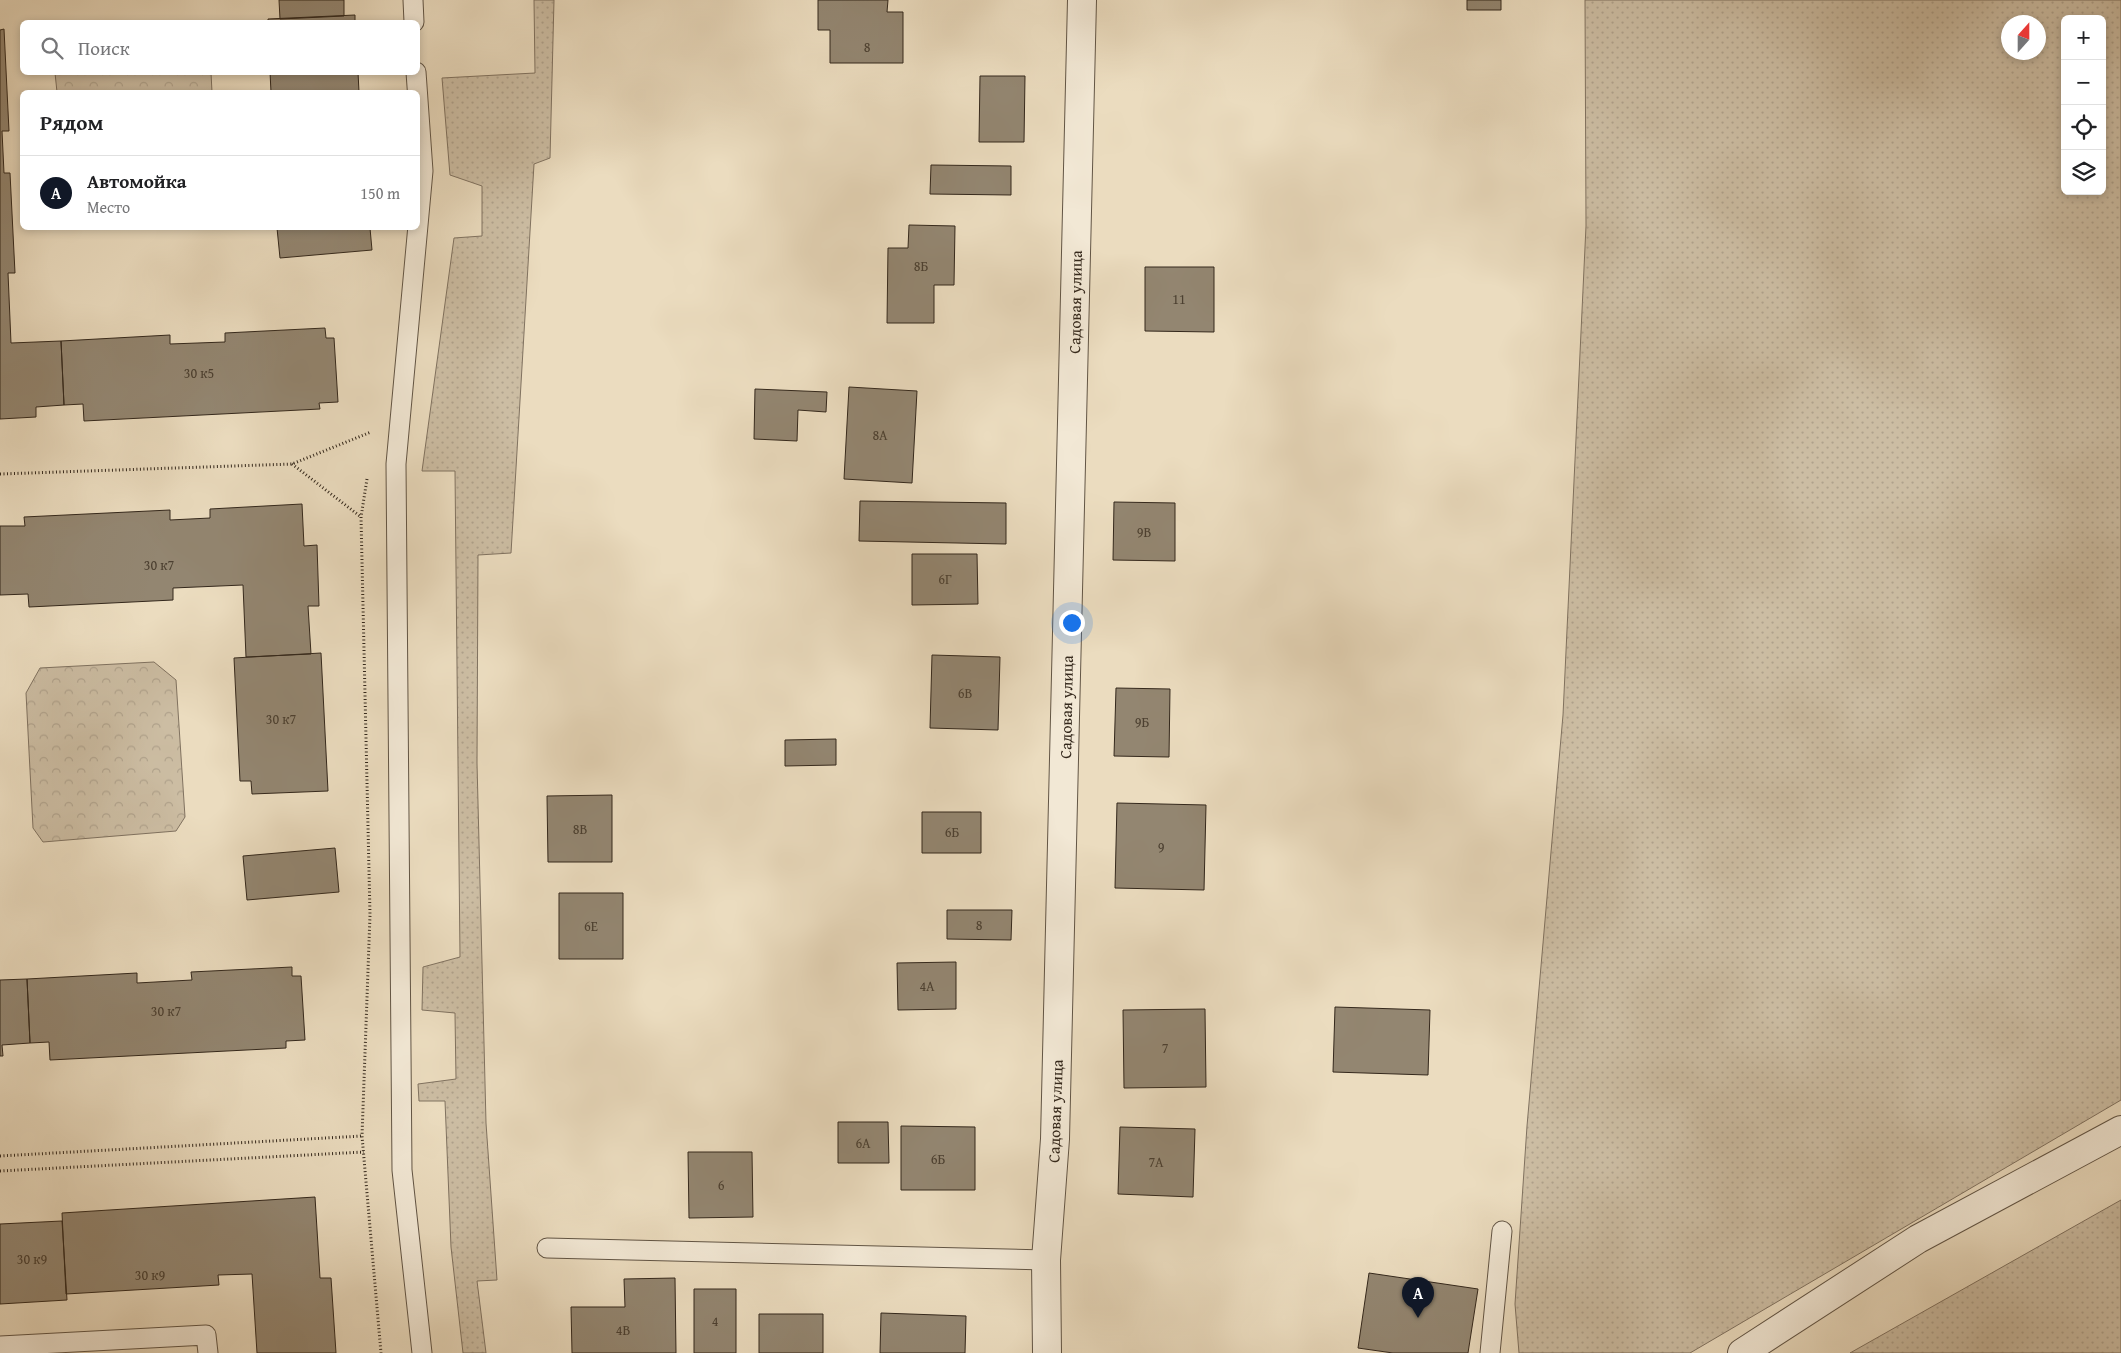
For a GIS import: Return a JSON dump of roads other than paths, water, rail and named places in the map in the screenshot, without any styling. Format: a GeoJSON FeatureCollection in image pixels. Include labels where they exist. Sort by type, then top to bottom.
{"type":"FeatureCollection","features":[{"type":"Feature","properties":{"kind":"street","name":"Садовая улица"},"geometry":{"type":"LineString","coordinates":[[1047,1353],[1046,1260],[1056,1138],[1082,0]]}},
{"type":"Feature","properties":{"kind":"street"},"geometry":{"type":"LineString","coordinates":[[1742,1353],[1918,1239],[2121,1130]]}},
{"type":"Feature","properties":{"kind":"lane"},"geometry":{"type":"LineString","coordinates":[[414,0],[414,20]]}},
{"type":"Feature","properties":{"kind":"lane"},"geometry":{"type":"LineString","coordinates":[[416,75],[417,90]]}},
{"type":"Feature","properties":{"kind":"lane"},"geometry":{"type":"LineString","coordinates":[[420,129],[423,171],[420,204]]}},
{"type":"Feature","properties":{"kind":"lane"},"geometry":{"type":"LineString","coordinates":[[418,230],[396,464],[402,1170],[422,1353]]}},
{"type":"Feature","properties":{"kind":"lane"},"geometry":{"type":"LineString","coordinates":[[1490,1353],[1502,1232]]}},
{"type":"Feature","properties":{"kind":"lane"},"geometry":{"type":"LineString","coordinates":[[547,1248],[1046,1260]]}},
{"type":"Feature","properties":{"kind":"lane"},"geometry":{"type":"LineString","coordinates":[[0,1346],[206,1335],[208,1353]]}},
{"type":"Feature","properties":{"kind":"place","name":"Автомойка"},"geometry":{"type":"Point","coordinates":[1418,1318]}}]}
